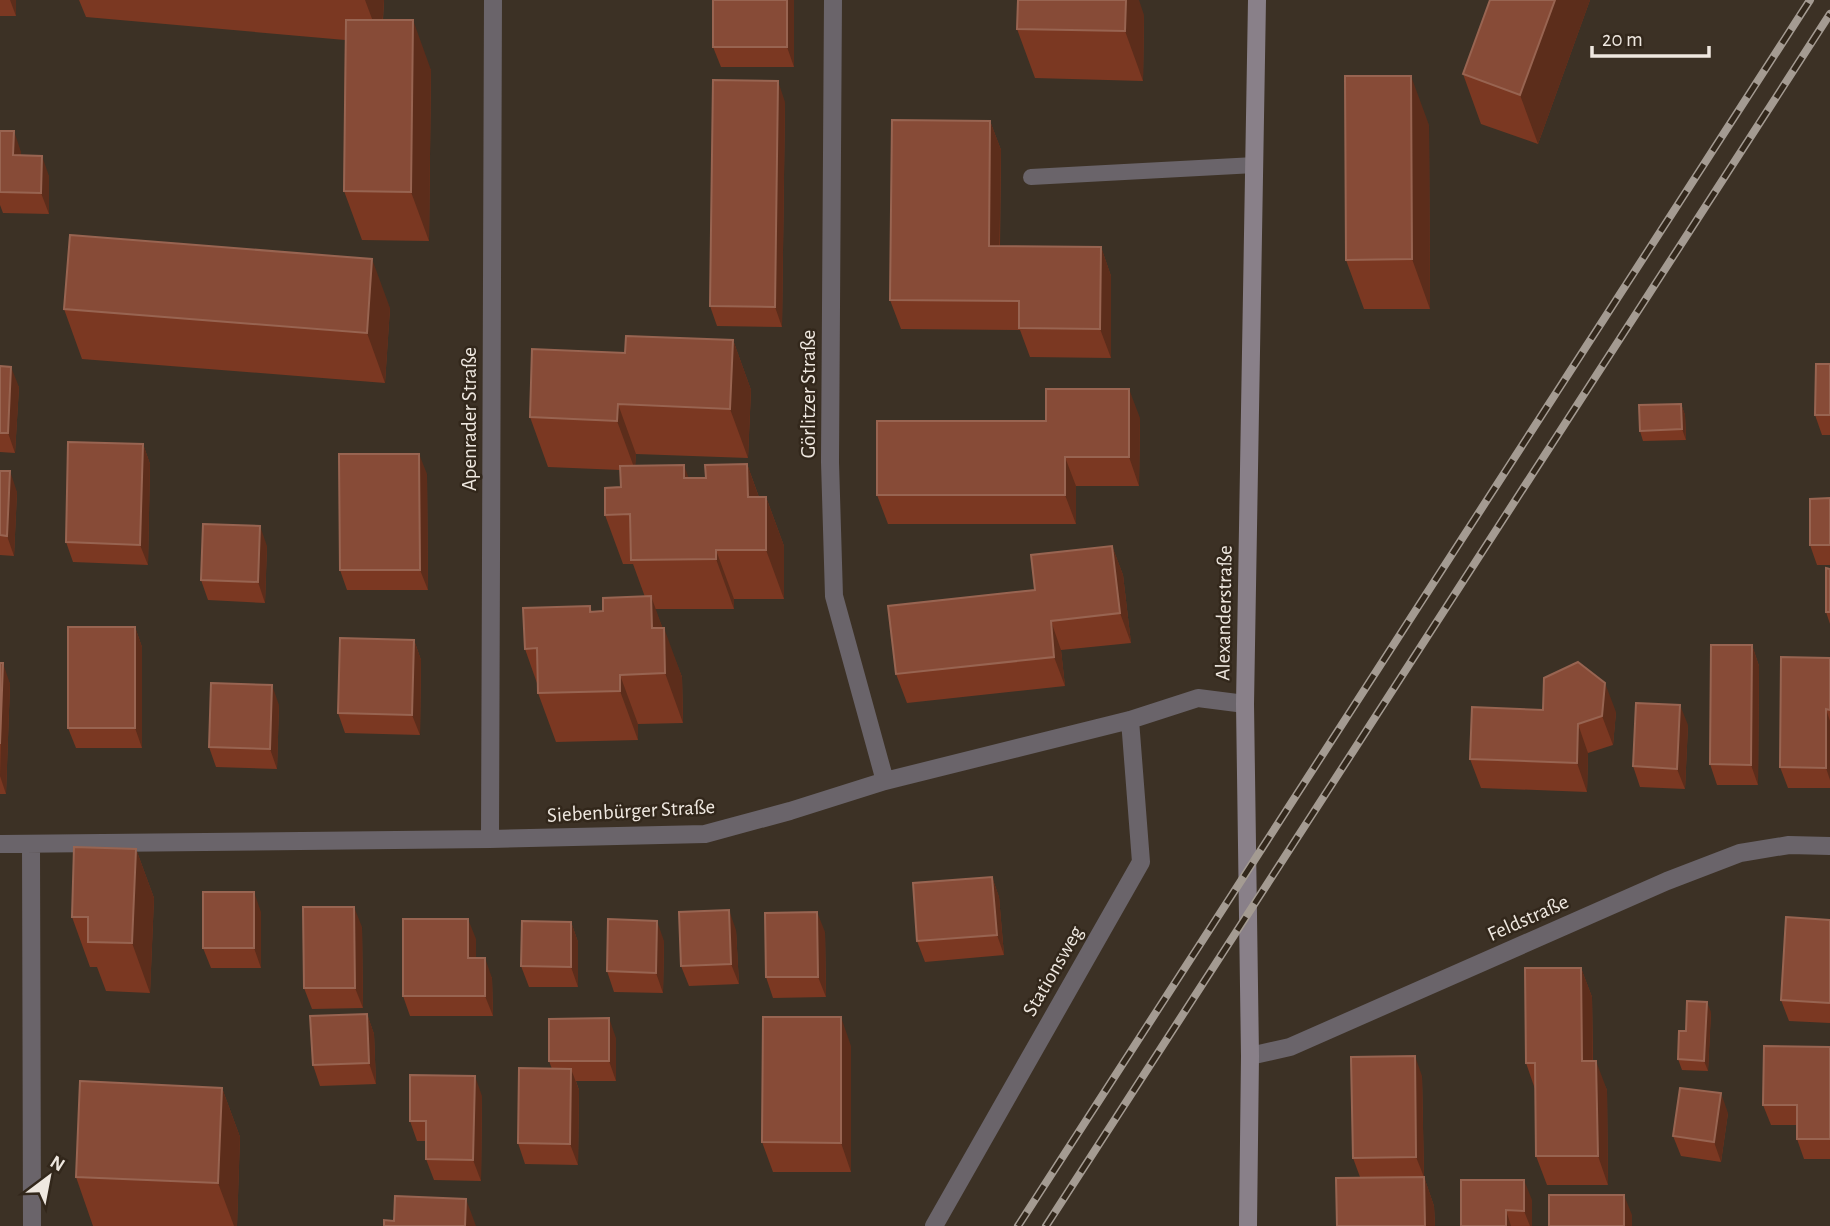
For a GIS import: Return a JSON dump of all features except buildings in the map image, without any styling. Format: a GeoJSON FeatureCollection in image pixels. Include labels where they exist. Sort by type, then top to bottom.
{"type":"FeatureCollection","features":[{"type":"Feature","properties":{"kind":"main road","name":"Alexanderstraße"},"geometry":{"type":"LineString","coordinates":[[1248,1226],[1250,1056],[1245,704],[1257,0]]}},
{"type":"Feature","properties":{"kind":"street","name":"Apenrader Straße"},"geometry":{"type":"LineString","coordinates":[[490,839],[493,0]]}},
{"type":"Feature","properties":{"kind":"street","name":"Görlitzer Straße"},"geometry":{"type":"LineString","coordinates":[[833,0],[830,462],[834,596],[885,781]]}},
{"type":"Feature","properties":{"kind":"street","name":"Siebenbürger Straße"},"geometry":{"type":"LineString","coordinates":[[0,844],[705,834],[885,781],[1130,720],[1198,698],[1245,704]]}},
{"type":"Feature","properties":{"kind":"street","name":"Stationsweg"},"geometry":{"type":"LineString","coordinates":[[934,1226],[1141,862],[1130,720]]}},
{"type":"Feature","properties":{"kind":"street"},"geometry":{"type":"LineString","coordinates":[[31,845],[32,1226]]}},
{"type":"Feature","properties":{"kind":"street","name":"Feldstraße"},"geometry":{"type":"LineString","coordinates":[[1250,1056],[1290,1047],[1667,881],[1740,853],[1789,845],[1830,846]]}},
{"type":"Feature","properties":{"kind":"lane"},"geometry":{"type":"LineString","coordinates":[[1031,177],[1255,166]]}},
{"type":"Feature","properties":{"kind":"railway"},"geometry":{"type":"LineString","coordinates":[[1018,1226],[1810,0]]}},
{"type":"Feature","properties":{"kind":"railway"},"geometry":{"type":"LineString","coordinates":[[1046,1226],[1830,14]]}}]}
